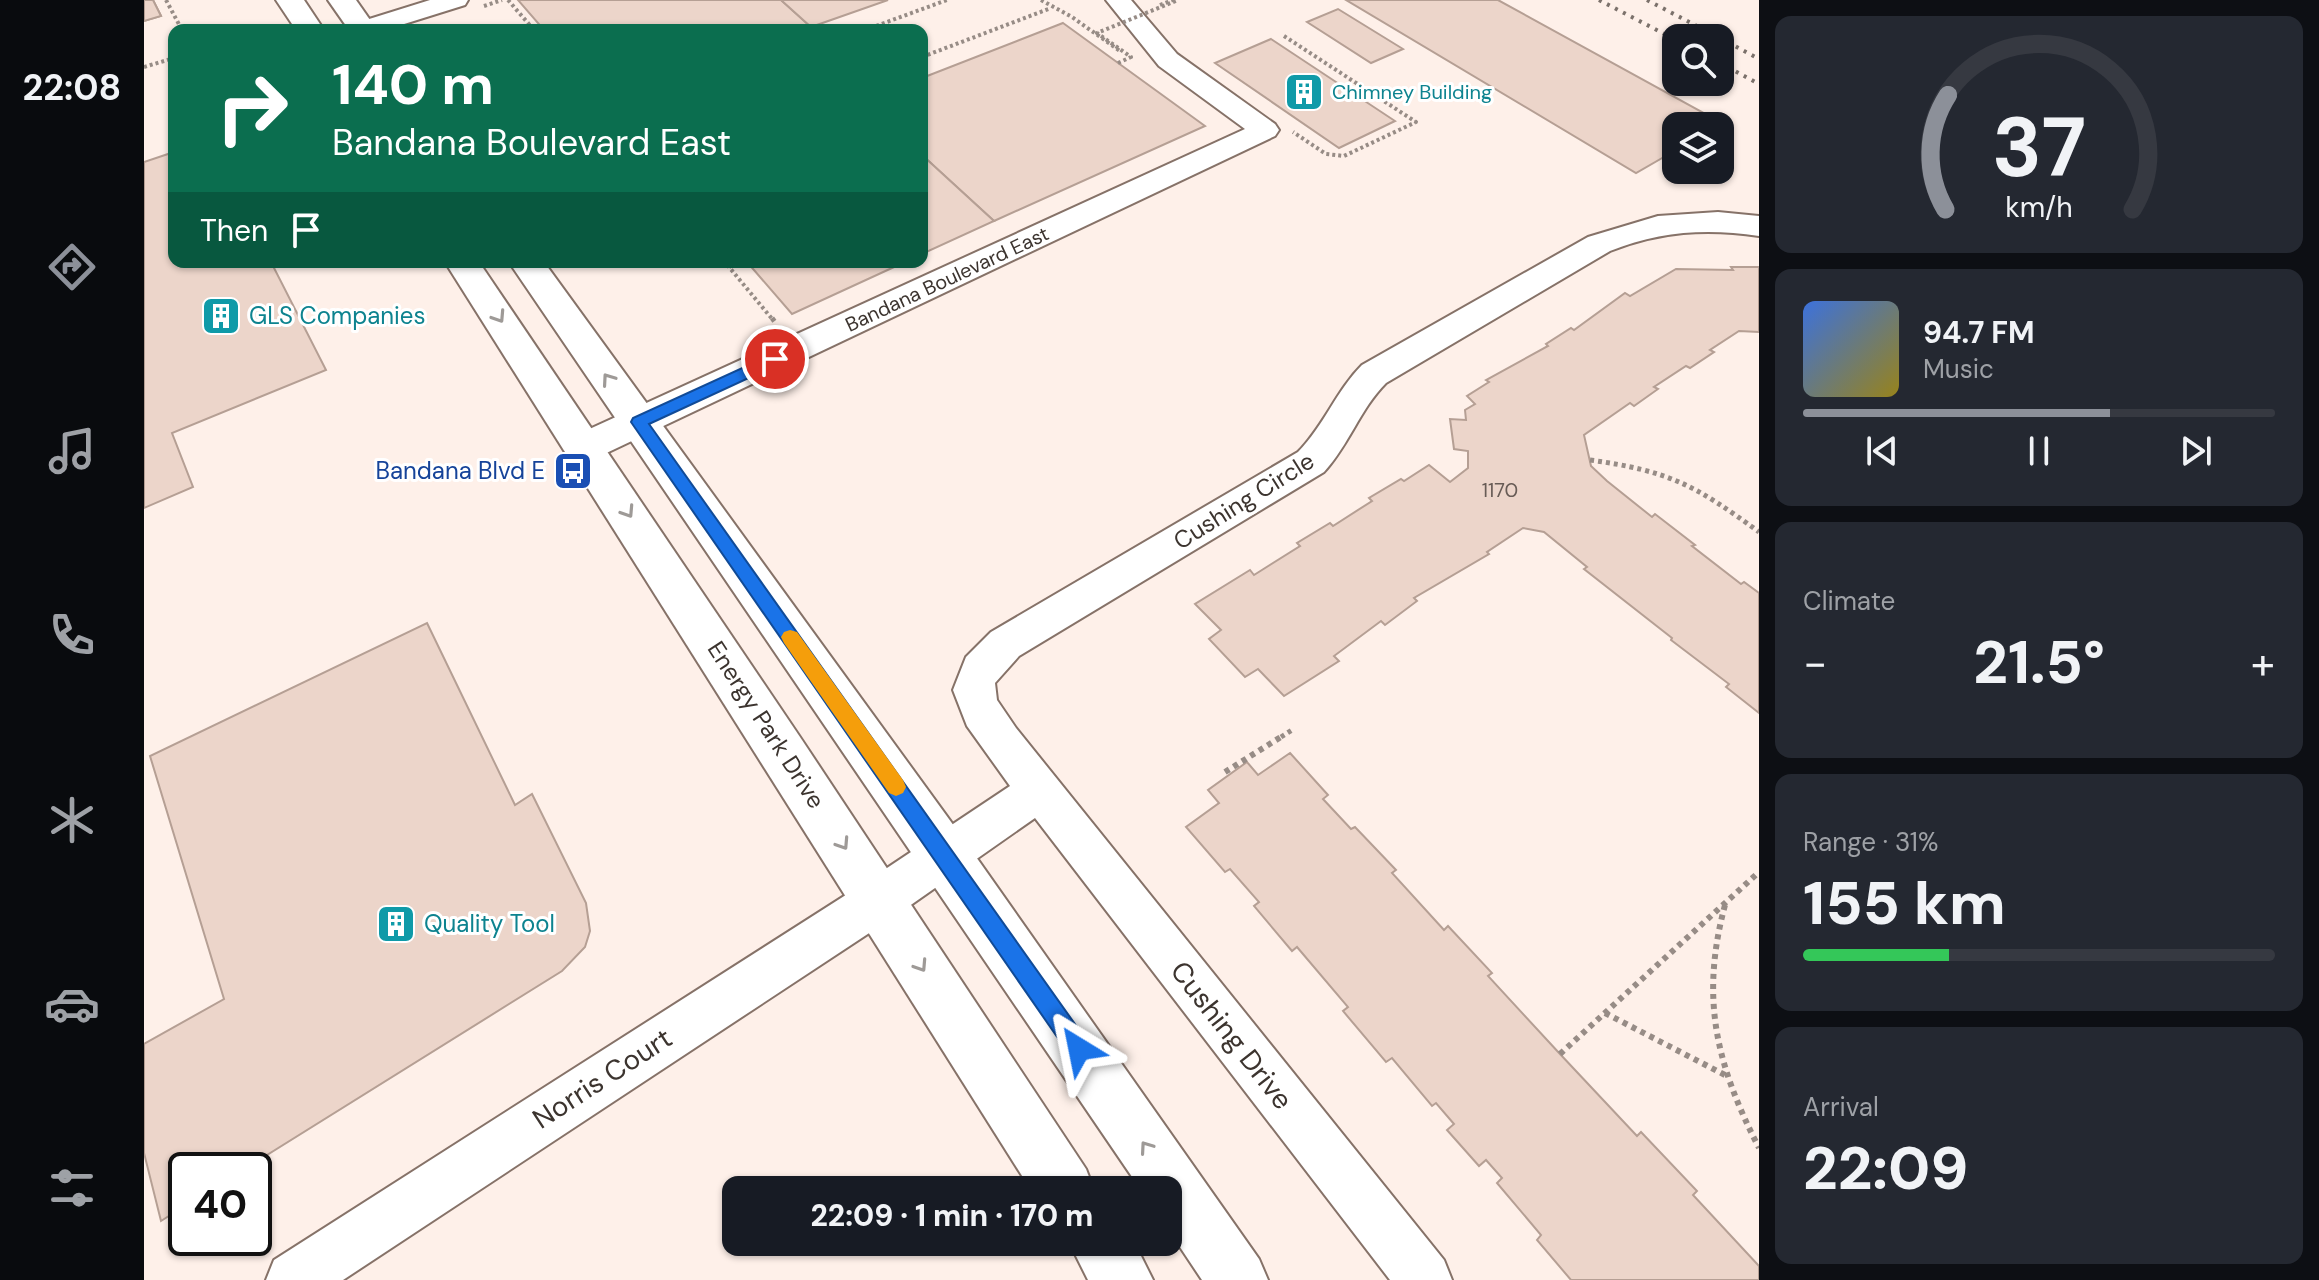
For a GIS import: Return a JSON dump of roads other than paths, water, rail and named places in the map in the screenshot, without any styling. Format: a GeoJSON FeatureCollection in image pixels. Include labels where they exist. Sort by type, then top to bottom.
{"type":"FeatureCollection","features":[{"type":"Feature","properties":{"kind":"street"},"geometry":{"type":"LineString","coordinates":[[290,0],[306,24]]}},
{"type":"Feature","properties":{"kind":"street"},"geometry":{"type":"LineString","coordinates":[[342,0],[357,24]]}},
{"type":"Feature","properties":{"kind":"street"},"geometry":{"type":"LineString","coordinates":[[380,24],[454,0]]}},
{"type":"Feature","properties":{"kind":"street","name":"Bandana Boulevard East"},"geometry":{"type":"LineString","coordinates":[[585,447],[1279,131],[1168,60],[1118,0]]}},
{"type":"Feature","properties":{"kind":"street","name":"Cushing Circle"},"geometry":{"type":"LineString","coordinates":[[1040,790],[982,714],[974,691],[983,663],[1005,644],[1311,462],[1334,439],[1353,394],[1374,374],[1599,244],[1625,233],[1673,222],[1723,221],[1759,226]]}},
{"type":"Feature","properties":{"kind":"street","name":"Energy Park Drive"},"geometry":{"type":"LineString","coordinates":[[466,268],[585,447],[911,877],[1238,1280]]}},
{"type":"Feature","properties":{"kind":"street","name":"Energy Park Drive"},"geometry":{"type":"LineString","coordinates":[[530,268],[639,422],[911,877],[1058,1176]]}},
{"type":"Feature","properties":{"kind":"street"},"geometry":{"type":"LineString","coordinates":[[911,877],[1040,790]]}},
{"type":"Feature","properties":{"kind":"street","name":"Cushing Drive"},"geometry":{"type":"LineString","coordinates":[[1040,790],[1424,1280]]}},
{"type":"Feature","properties":{"kind":"street","name":"Norris Court"},"geometry":{"type":"LineString","coordinates":[[294,1280],[911,877]]}},
{"type":"Feature","properties":{"kind":"street"},"geometry":{"type":"LineString","coordinates":[[1108,1256],[1123,1280]]}},
{"type":"Feature","properties":{"kind":"railway"},"geometry":{"type":"LineString","coordinates":[[1599,0],[1662,33]]}},
{"type":"Feature","properties":{"kind":"railway"},"geometry":{"type":"LineString","coordinates":[[1647,0],[1759,59]]}},
{"type":"Feature","properties":{"kind":"railway"},"geometry":{"type":"LineString","coordinates":[[1734,71],[1759,84]]}},
{"type":"Feature","properties":{"kind":"place","name":"Chimney Building"},"geometry":{"type":"Point","coordinates":[1304,92]}},
{"type":"Feature","properties":{"kind":"place","name":"GLS Companies"},"geometry":{"type":"Point","coordinates":[221,316]}},
{"type":"Feature","properties":{"kind":"place","name":"Bandana Blvd E"},"geometry":{"type":"Point","coordinates":[573,471]}},
{"type":"Feature","properties":{"kind":"place","name":"Quality Tool"},"geometry":{"type":"Point","coordinates":[396,924]}}]}
